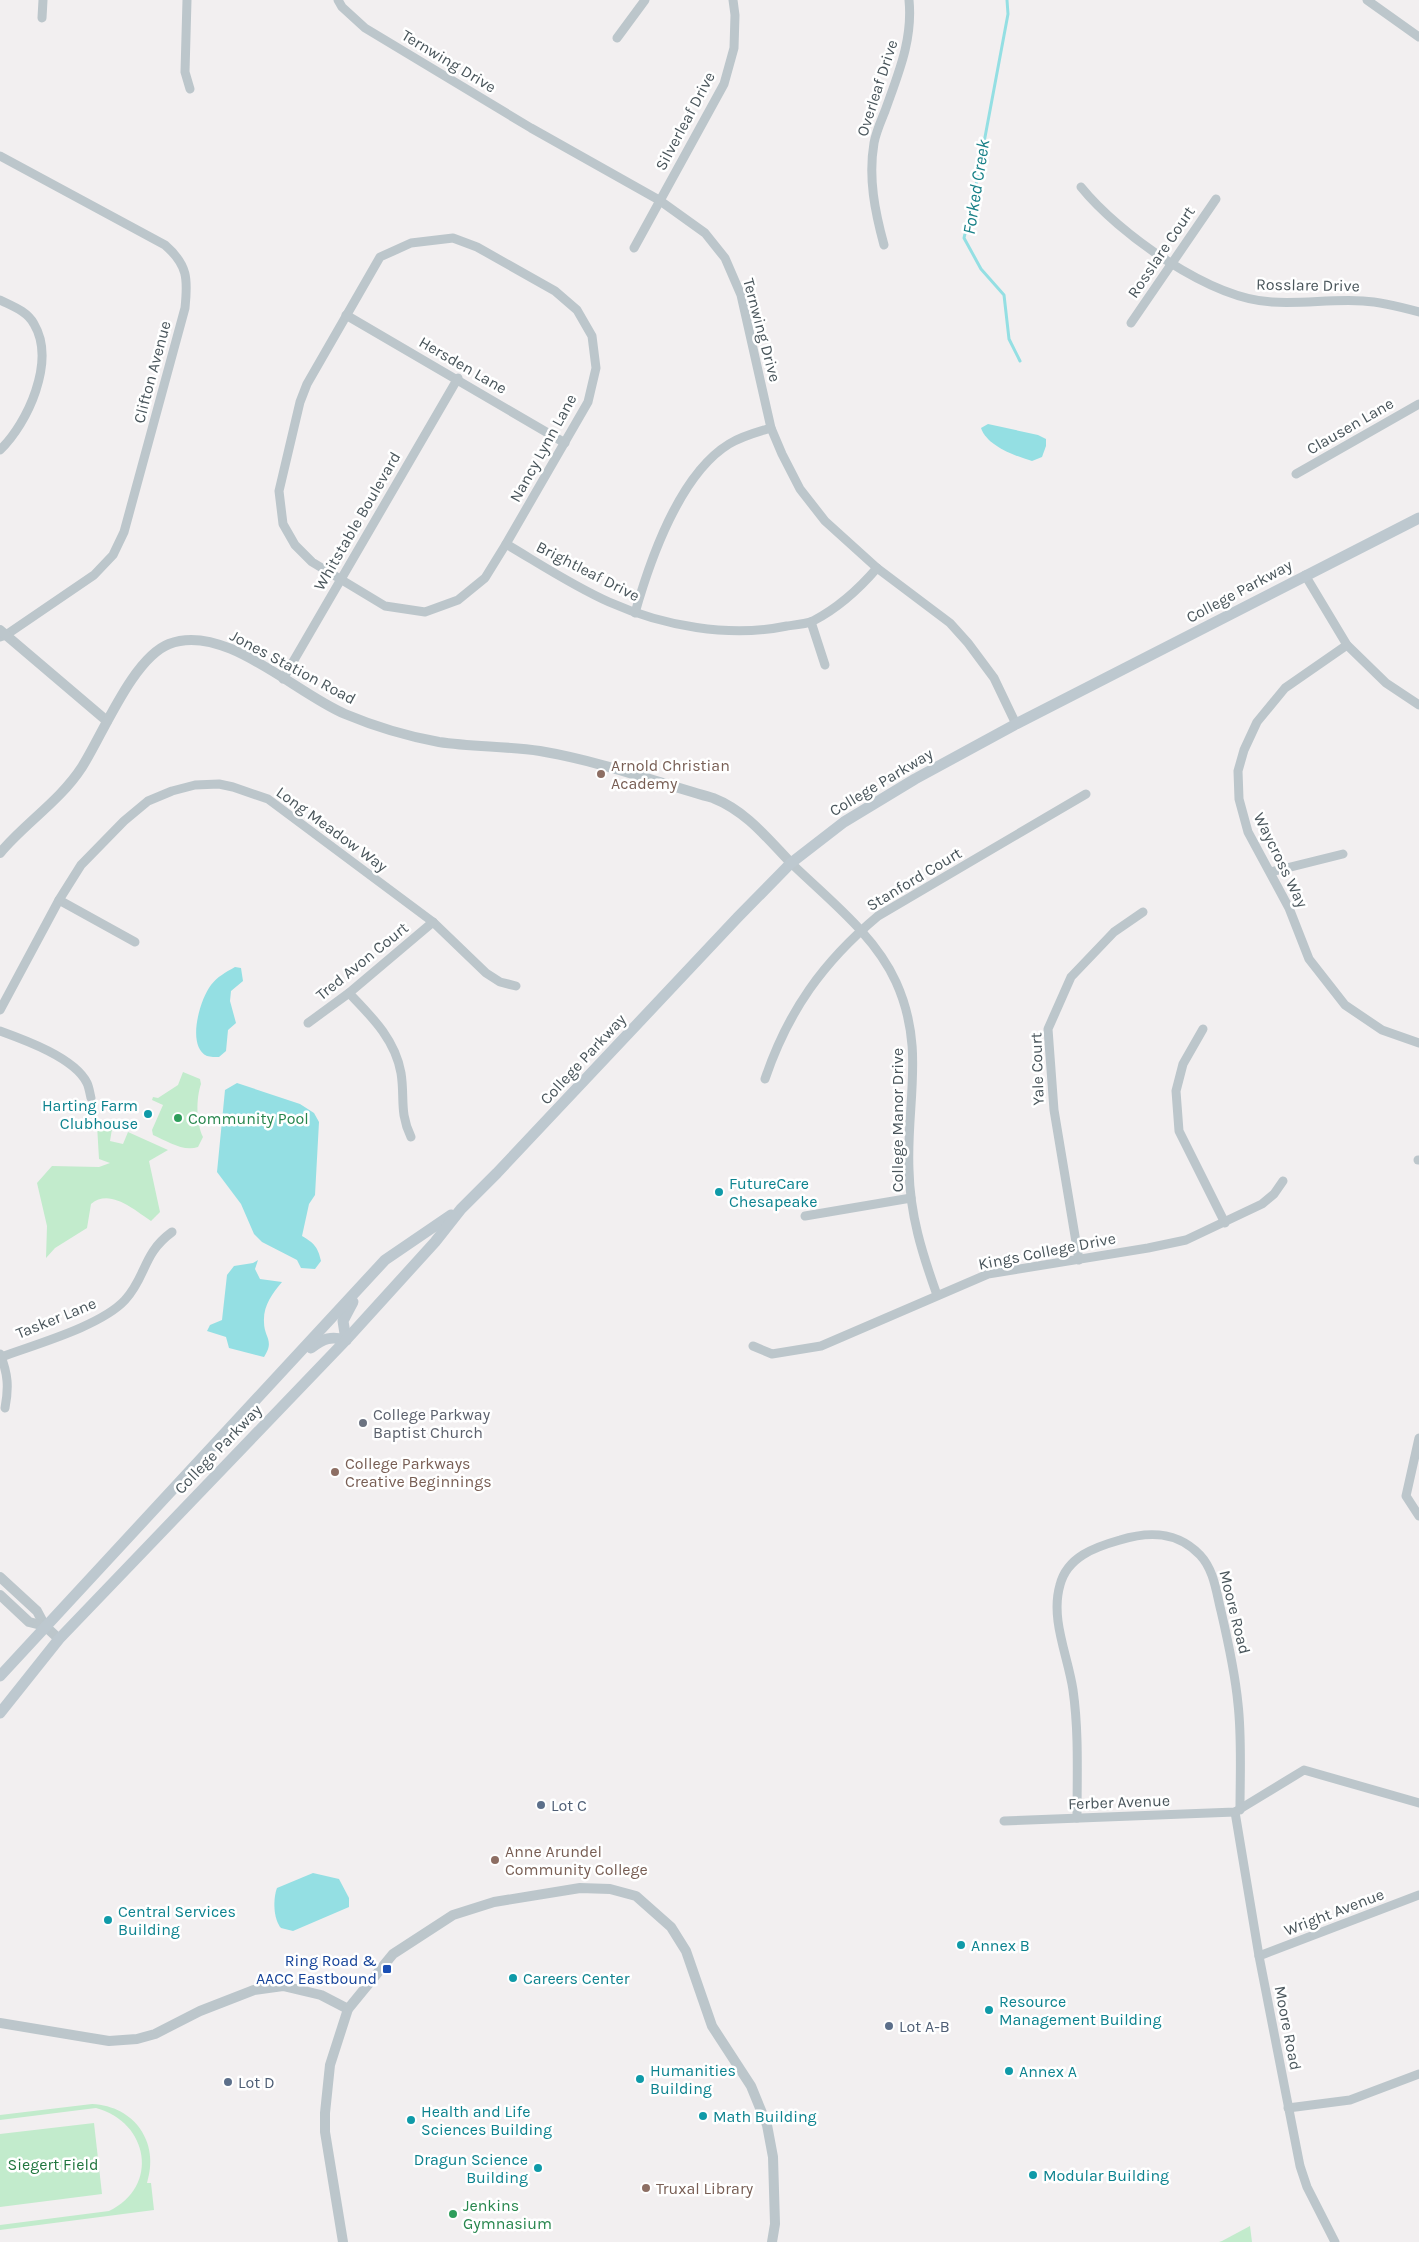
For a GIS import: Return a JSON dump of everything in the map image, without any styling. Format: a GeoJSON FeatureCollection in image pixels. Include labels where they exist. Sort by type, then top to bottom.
{"type":"FeatureCollection","features":[{"type":"Feature","properties":{"kind":"main road","name":"College Parkway"},"geometry":{"type":"LineString","coordinates":[[0,1713],[59,1639],[346,1340],[461,1209],[498,1173],[791,863],[844,822],[915,778],[1016,724],[1419,518]]}},
{"type":"Feature","properties":{"kind":"main road","name":"College Parkway"},"geometry":{"type":"LineString","coordinates":[[0,1676],[385,1260],[461,1209]]}},
{"type":"Feature","properties":{"kind":"main road"},"geometry":{"type":"LineString","coordinates":[[346,1340],[342,1327],[348,1309],[385,1260]]}},
{"type":"Feature","properties":{"kind":"main road"},"geometry":{"type":"LineString","coordinates":[[283,1370],[322,1340],[333,1336],[346,1340]]}},
{"type":"Feature","properties":{"kind":"street"},"geometry":{"type":"LineString","coordinates":[[42,18],[43,0]]}},
{"type":"Feature","properties":{"kind":"street"},"geometry":{"type":"LineString","coordinates":[[187,0],[185,72],[190,89]]}},
{"type":"Feature","properties":{"kind":"street","name":"Ternwing Drive"},"geometry":{"type":"LineString","coordinates":[[338,0],[342,7],[365,28],[531,128],[659,200],[705,233],[725,258],[741,295],[772,428],[782,454],[805,495],[825,521],[877,568],[950,624],[968,643],[994,678],[1016,724]]}},
{"type":"Feature","properties":{"kind":"street"},"geometry":{"type":"LineString","coordinates":[[618,38],[645,0]]}},
{"type":"Feature","properties":{"kind":"street","name":"Silverleaf Drive"},"geometry":{"type":"LineString","coordinates":[[634,248],[724,84],[734,48],[735,15],[733,0]]}},
{"type":"Feature","properties":{"kind":"street","name":"Overleaf Drive"},"geometry":{"type":"LineString","coordinates":[[884,245],[873,198],[874,142],[906,52],[911,19],[909,0]]}},
{"type":"Feature","properties":{"kind":"street"},"geometry":{"type":"LineString","coordinates":[[1366,0],[1419,37]]}},
{"type":"Feature","properties":{"kind":"street","name":"Clifton Avenue"},"geometry":{"type":"LineString","coordinates":[[0,156],[165,245],[179,257],[185,270],[188,287],[185,308],[124,532],[113,555],[94,575],[2,634]]}},
{"type":"Feature","properties":{"kind":"street","name":"Rosslare Drive"},"geometry":{"type":"LineString","coordinates":[[1081,187],[1096,206],[1172,263],[1218,290],[1239,297],[1271,302],[1364,301],[1419,312]]}},
{"type":"Feature","properties":{"kind":"street","name":"Rosslare Court"},"geometry":{"type":"LineString","coordinates":[[1131,323],[1216,199]]}},
{"type":"Feature","properties":{"kind":"street","name":"Nancy Lynn Lane"},"geometry":{"type":"LineString","coordinates":[[454,238],[477,247],[555,291],[577,310],[592,336],[596,368],[588,402],[506,544],[485,578],[458,600],[425,612],[385,606],[312,562],[295,545],[283,524],[279,491],[300,402],[306,384],[346,315],[380,257],[411,243],[454,238]]}},
{"type":"Feature","properties":{"kind":"street"},"geometry":{"type":"LineString","coordinates":[[0,300],[23,312],[34,323],[41,339],[42,355],[39,381],[32,402],[22,422],[1,448]]}},
{"type":"Feature","properties":{"kind":"street","name":"Hersden Lane"},"geometry":{"type":"LineString","coordinates":[[346,315],[458,378],[565,443]]}},
{"type":"Feature","properties":{"kind":"street","name":"Whitstable Boulevard"},"geometry":{"type":"LineString","coordinates":[[283,679],[458,378]]}},
{"type":"Feature","properties":{"kind":"street","name":"Clausen Lane"},"geometry":{"type":"LineString","coordinates":[[1296,474],[1419,404]]}},
{"type":"Feature","properties":{"kind":"street"},"geometry":{"type":"LineString","coordinates":[[635,612],[648,566],[665,527],[703,466],[728,445],[751,434],[772,428]]}},
{"type":"Feature","properties":{"kind":"street","name":"Brightleaf Drive"},"geometry":{"type":"LineString","coordinates":[[506,544],[572,583],[635,612],[676,623],[739,631],[769,630],[811,622],[855,592],[877,568]]}},
{"type":"Feature","properties":{"kind":"street"},"geometry":{"type":"LineString","coordinates":[[1305,575],[1347,645],[1386,683],[1419,705]]}},
{"type":"Feature","properties":{"kind":"street"},"geometry":{"type":"LineString","coordinates":[[811,622],[825,665]]}},
{"type":"Feature","properties":{"kind":"street"},"geometry":{"type":"LineString","coordinates":[[2,634],[107,721]]}},
{"type":"Feature","properties":{"kind":"street","name":"Jones Station Road"},"geometry":{"type":"LineString","coordinates":[[0,853],[65,789],[82,768],[107,721],[148,660],[167,645],[180,640],[210,640],[244,655],[343,713],[384,729],[440,742],[544,752],[610,768],[729,804],[746,816],[791,863]]}},
{"type":"Feature","properties":{"kind":"street","name":"Waycross Way"},"geometry":{"type":"LineString","coordinates":[[1347,645],[1280,693],[1257,722],[1244,750],[1238,771],[1242,818],[1289,908],[1309,960],[1345,1005],[1382,1030],[1419,1044]]}},
{"type":"Feature","properties":{"kind":"street","name":"Long Meadow Way"},"geometry":{"type":"LineString","coordinates":[[0,1010],[59,900],[81,865],[124,821],[148,801],[195,785],[219,784],[245,790],[268,799],[433,922],[486,973],[500,982],[516,986]]}},
{"type":"Feature","properties":{"kind":"street","name":"Stanford Court"},"geometry":{"type":"LineString","coordinates":[[765,1079],[776,1048],[804,994],[838,951],[860,931],[878,916],[1086,794]]}},
{"type":"Feature","properties":{"kind":"street"},"geometry":{"type":"LineString","coordinates":[[1271,872],[1343,854]]}},
{"type":"Feature","properties":{"kind":"street","name":"College Manor Drive"},"geometry":{"type":"LineString","coordinates":[[791,863],[860,931],[896,982],[910,1022],[914,1063],[908,1142],[911,1198],[919,1244],[938,1295]]}},
{"type":"Feature","properties":{"kind":"street"},"geometry":{"type":"LineString","coordinates":[[59,900],[135,942]]}},
{"type":"Feature","properties":{"kind":"street","name":"Yale Court"},"geometry":{"type":"LineString","coordinates":[[1080,1260],[1054,1110],[1048,1029],[1071,977],[1114,932],[1144,912]]}},
{"type":"Feature","properties":{"kind":"street","name":"Tred Avon Court"},"geometry":{"type":"LineString","coordinates":[[308,1023],[349,993],[433,922]]}},
{"type":"Feature","properties":{"kind":"street"},"geometry":{"type":"LineString","coordinates":[[349,993],[377,1022],[391,1043],[400,1072],[403,1121],[411,1137]]}},
{"type":"Feature","properties":{"kind":"street"},"geometry":{"type":"LineString","coordinates":[[1203,1029],[1183,1064],[1176,1091],[1179,1131],[1225,1223]]}},
{"type":"Feature","properties":{"kind":"street"},"geometry":{"type":"LineString","coordinates":[[0,1031],[54,1054],[74,1068],[87,1082],[91,1098]]}},
{"type":"Feature","properties":{"kind":"street","name":"Kings College Drive"},"geometry":{"type":"LineString","coordinates":[[754,1346],[772,1354],[821,1346],[988,1274],[1080,1260],[1186,1240],[1262,1204],[1274,1194],[1283,1181]]}},
{"type":"Feature","properties":{"kind":"street"},"geometry":{"type":"LineString","coordinates":[[805,1216],[911,1198]]}},
{"type":"Feature","properties":{"kind":"street","name":"Tasker Lane"},"geometry":{"type":"LineString","coordinates":[[1,1355],[93,1322],[111,1312],[125,1300],[158,1242],[172,1232]]}},
{"type":"Feature","properties":{"kind":"street"},"geometry":{"type":"LineString","coordinates":[[1,1355],[8,1373],[5,1408]]}},
{"type":"Feature","properties":{"kind":"street"},"geometry":{"type":"LineString","coordinates":[[1419,1438],[1406,1496],[1419,1516]]}},
{"type":"Feature","properties":{"kind":"street","name":"Moore Road"},"geometry":{"type":"LineString","coordinates":[[1077,1818],[1076,1733],[1073,1690],[1057,1608],[1060,1584],[1069,1568],[1083,1554],[1098,1547],[1144,1534],[1167,1535],[1181,1540],[1200,1555],[1213,1576],[1234,1668],[1238,1704],[1238,1811],[1259,1956],[1288,2108],[1307,2187],[1335,2242]]}},
{"type":"Feature","properties":{"kind":"street"},"geometry":{"type":"LineString","coordinates":[[0,1577],[37,1611],[45,1626],[59,1639]]}},
{"type":"Feature","properties":{"kind":"street"},"geometry":{"type":"LineString","coordinates":[[0,1595],[29,1622],[45,1626]]}},
{"type":"Feature","properties":{"kind":"street"},"geometry":{"type":"LineString","coordinates":[[1238,1811],[1304,1770],[1419,1803]]}},
{"type":"Feature","properties":{"kind":"street","name":"Ferber Avenue"},"geometry":{"type":"LineString","coordinates":[[1004,1821],[1238,1811]]}},
{"type":"Feature","properties":{"kind":"street"},"geometry":{"type":"LineString","coordinates":[[343,2242],[325,2132],[325,2113],[330,2065],[348,2009],[393,1954],[453,1915],[494,1902],[580,1888],[610,1889],[636,1896],[652,1908],[671,1927],[686,1951],[712,2026],[751,2086],[767,2124],[773,2157],[776,2224],[772,2242]]}},
{"type":"Feature","properties":{"kind":"street","name":"Wright Avenue"},"geometry":{"type":"LineString","coordinates":[[1259,1956],[1419,1895]]}},
{"type":"Feature","properties":{"kind":"street"},"geometry":{"type":"LineString","coordinates":[[0,2023],[109,2041],[137,2039],[155,2034],[200,2012],[254,1990],[283,1986],[321,1994],[348,2009]]}},
{"type":"Feature","properties":{"kind":"street"},"geometry":{"type":"LineString","coordinates":[[1288,2108],[1350,2100],[1419,2074]]}},
{"type":"Feature","properties":{"kind":"green space","name":"Community Pool"},"geometry":{"type":"Polygon","coordinates":[[[183,1072],[200,1079],[201,1084],[198,1096],[198,1110],[199,1125],[203,1137],[198,1147],[192,1148],[169,1143],[153,1135],[152,1130],[163,1105],[152,1100],[153,1097],[158,1098],[178,1085],[183,1072]]]}},
{"type":"Feature","properties":{"kind":"green space"},"geometry":{"type":"Polygon","coordinates":[[[107,1120],[106,1127],[112,1129],[110,1141],[123,1144],[128,1132],[168,1150],[149,1161],[160,1212],[151,1221],[122,1202],[106,1198],[98,1200],[91,1204],[87,1228],[55,1248],[46,1258],[47,1226],[37,1183],[52,1166],[99,1167],[110,1163],[99,1159],[97,1125],[107,1120]]]}},
{"type":"Feature","properties":{"kind":"green space"},"geometry":{"type":"Polygon","coordinates":[[[92,2104],[107,2106],[121,2112],[132,2119],[140,2129],[147,2141],[150,2154],[147,2183],[151,2183],[154,2210],[0,2230],[0,2225],[109,2211],[125,2200],[136,2187],[141,2172],[142,2156],[137,2140],[128,2127],[114,2115],[96,2108],[0,2120],[0,2115],[92,2104]]]}},
{"type":"Feature","properties":{"kind":"green space","name":"Siegert Field"},"geometry":{"type":"Polygon","coordinates":[[[94,2123],[102,2194],[0,2207],[0,2134],[94,2123]]]}},
{"type":"Feature","properties":{"kind":"green space"},"geometry":{"type":"Polygon","coordinates":[[[1250,2226],[1252,2242],[1219,2242],[1222,2241],[1250,2226]]]}},
{"type":"Feature","properties":{"kind":"water"},"geometry":{"type":"Polygon","coordinates":[[[988,424],[1038,435],[1046,439],[1046,446],[1042,457],[1032,461],[995,445],[981,428],[988,424]]]}},
{"type":"Feature","properties":{"kind":"water"},"geometry":{"type":"Polygon","coordinates":[[[235,967],[241,968],[243,981],[231,991],[230,1001],[236,1023],[228,1030],[226,1051],[219,1057],[207,1056],[201,1051],[197,1043],[196,1033],[199,1011],[211,985],[219,977],[235,967]]]}},
{"type":"Feature","properties":{"kind":"water"},"geometry":{"type":"Polygon","coordinates":[[[237,1083],[300,1104],[314,1113],[319,1122],[315,1195],[309,1204],[302,1236],[317,1249],[321,1261],[315,1269],[301,1268],[297,1260],[262,1242],[254,1234],[241,1204],[217,1172],[225,1090],[237,1083]]]}},
{"type":"Feature","properties":{"kind":"water"},"geometry":{"type":"Polygon","coordinates":[[[258,1260],[255,1269],[260,1279],[282,1282],[272,1296],[265,1311],[264,1327],[269,1347],[264,1357],[229,1348],[226,1337],[207,1331],[210,1325],[222,1320],[227,1275],[234,1266],[253,1263],[258,1260]]]}},
{"type":"Feature","properties":{"kind":"water"},"geometry":{"type":"Polygon","coordinates":[[[313,1873],[339,1879],[349,1898],[349,1907],[293,1931],[281,1928],[276,1919],[274,1908],[277,1888],[313,1873]]]}},
{"type":"Feature","properties":{"kind":"waterway","name":"Forked Creek"},"geometry":{"type":"LineString","coordinates":[[1007,0],[1008,14],[974,196],[964,238],[981,269],[1004,295],[1009,339],[1020,361]]}},
{"type":"Feature","properties":{"kind":"place","name":"Arnold Christian Academy"},"geometry":{"type":"Point","coordinates":[601,774]}},
{"type":"Feature","properties":{"kind":"place","name":"Harting Farm Clubhouse"},"geometry":{"type":"Point","coordinates":[148,1114]}},
{"type":"Feature","properties":{"kind":"place","name":"Community Pool"},"geometry":{"type":"Point","coordinates":[178,1118]}},
{"type":"Feature","properties":{"kind":"place","name":"FutureCare Chesapeake"},"geometry":{"type":"Point","coordinates":[719,1192]}},
{"type":"Feature","properties":{"kind":"place","name":"College Parkway Baptist Church"},"geometry":{"type":"Point","coordinates":[363,1423]}},
{"type":"Feature","properties":{"kind":"place","name":"College Parkways Creative Beginnings"},"geometry":{"type":"Point","coordinates":[335,1472]}},
{"type":"Feature","properties":{"kind":"place","name":"Lot C"},"geometry":{"type":"Point","coordinates":[541,1805]}},
{"type":"Feature","properties":{"kind":"place","name":"Anne Arundel Community College"},"geometry":{"type":"Point","coordinates":[495,1860]}},
{"type":"Feature","properties":{"kind":"place","name":"Central Services Building"},"geometry":{"type":"Point","coordinates":[108,1920]}},
{"type":"Feature","properties":{"kind":"place","name":"Annex B"},"geometry":{"type":"Point","coordinates":[961,1945]}},
{"type":"Feature","properties":{"kind":"place","name":"Ring Road & AACC Eastbound"},"geometry":{"type":"Point","coordinates":[387,1969]}},
{"type":"Feature","properties":{"kind":"place","name":"Careers Center"},"geometry":{"type":"Point","coordinates":[513,1978]}},
{"type":"Feature","properties":{"kind":"place","name":"Resource Management Building"},"geometry":{"type":"Point","coordinates":[989,2010]}},
{"type":"Feature","properties":{"kind":"place","name":"Lot A-B"},"geometry":{"type":"Point","coordinates":[889,2026]}},
{"type":"Feature","properties":{"kind":"place","name":"Annex A"},"geometry":{"type":"Point","coordinates":[1009,2071]}},
{"type":"Feature","properties":{"kind":"place","name":"Humanities Building"},"geometry":{"type":"Point","coordinates":[640,2079]}},
{"type":"Feature","properties":{"kind":"place","name":"Lot D"},"geometry":{"type":"Point","coordinates":[228,2082]}},
{"type":"Feature","properties":{"kind":"place","name":"Math Building"},"geometry":{"type":"Point","coordinates":[703,2116]}},
{"type":"Feature","properties":{"kind":"place","name":"Health and Life Sciences Building"},"geometry":{"type":"Point","coordinates":[411,2120]}},
{"type":"Feature","properties":{"kind":"place","name":"Dragun Science Building"},"geometry":{"type":"Point","coordinates":[538,2168]}},
{"type":"Feature","properties":{"kind":"place","name":"Modular Building"},"geometry":{"type":"Point","coordinates":[1033,2175]}},
{"type":"Feature","properties":{"kind":"place","name":"Truxal Library"},"geometry":{"type":"Point","coordinates":[646,2188]}},
{"type":"Feature","properties":{"kind":"place","name":"Jenkins Gymnasium"},"geometry":{"type":"Point","coordinates":[453,2214]}}]}
